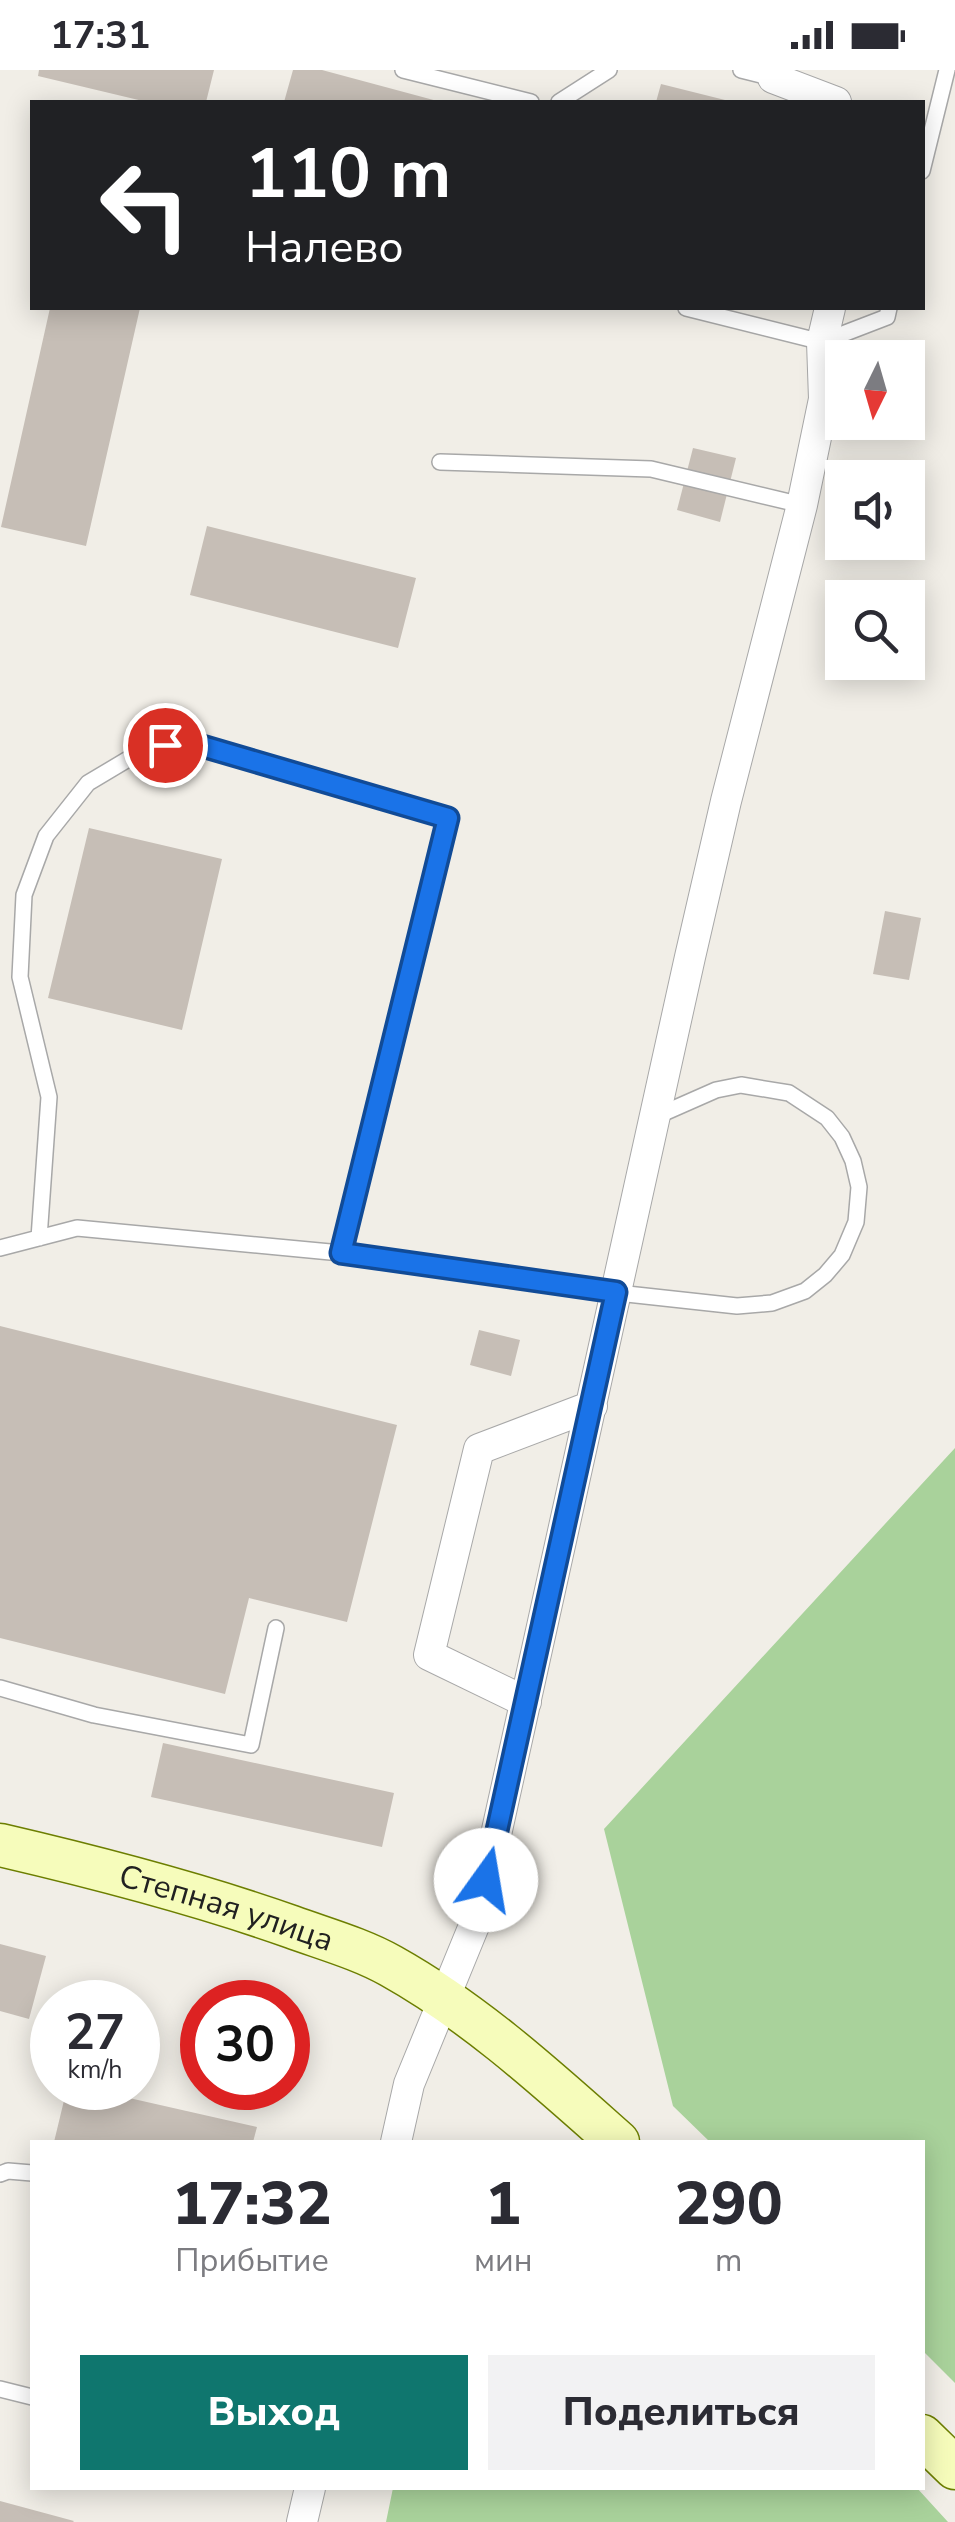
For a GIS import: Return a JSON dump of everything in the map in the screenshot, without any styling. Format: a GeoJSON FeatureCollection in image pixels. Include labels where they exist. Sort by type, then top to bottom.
{"type":"FeatureCollection","features":[{"type":"Feature","properties":{"kind":"street"},"geometry":{"type":"LineString","coordinates":[[773,78],[831,100]]}},
{"type":"Feature","properties":{"kind":"street"},"geometry":{"type":"LineString","coordinates":[[396,2140],[409,2084],[478,1916],[726,801],[802,505],[824,400],[822,342],[830,310]]}},
{"type":"Feature","properties":{"kind":"street"},"geometry":{"type":"LineString","coordinates":[[526,1702],[429,1655],[478,1449],[592,1406]]}},
{"type":"Feature","properties":{"kind":"street","name":"Степная улица"},"geometry":{"type":"LineString","coordinates":[[0,1845],[229,1905],[386,1963],[444,1997],[535,2068],[616,2140]]}},
{"type":"Feature","properties":{"kind":"street"},"geometry":{"type":"LineString","coordinates":[[925,2439],[955,2468]]}},
{"type":"Feature","properties":{"kind":"street"},"geometry":{"type":"LineString","coordinates":[[302,2522],[310,2490]]}},
{"type":"Feature","properties":{"kind":"lane"},"geometry":{"type":"LineString","coordinates":[[403,70],[523,100]]}},
{"type":"Feature","properties":{"kind":"lane"},"geometry":{"type":"LineString","coordinates":[[561,100],[609,70]]}},
{"type":"Feature","properties":{"kind":"lane"},"geometry":{"type":"LineString","coordinates":[[741,70],[773,78]]}},
{"type":"Feature","properties":{"kind":"lane"},"geometry":{"type":"LineString","coordinates":[[925,159],[947,70]]}},
{"type":"Feature","properties":{"kind":"lane"},"geometry":{"type":"LineString","coordinates":[[694,310],[822,342],[887,317],[889,310]]}},
{"type":"Feature","properties":{"kind":"lane"},"geometry":{"type":"LineString","coordinates":[[440,462],[651,469],[802,505]]}},
{"type":"Feature","properties":{"kind":"lane"},"geometry":{"type":"LineString","coordinates":[[39,1238],[49,1097],[20,977],[24,895],[46,836],[88,783],[145,748],[185,741],[448,818],[341,1253]]}},
{"type":"Feature","properties":{"kind":"lane"},"geometry":{"type":"LineString","coordinates":[[0,1248],[77,1228],[341,1253],[737,1306],[772,1303],[805,1291],[842,1255],[856,1222],[859,1187],[842,1137],[808,1102],[768,1087],[741,1086],[716,1090],[657,1116]]}},
{"type":"Feature","properties":{"kind":"lane"},"geometry":{"type":"LineString","coordinates":[[3,1693],[251,1745],[276,1628]]}},
{"type":"Feature","properties":{"kind":"lane"},"geometry":{"type":"LineString","coordinates":[[0,2174],[30,2173]]}},
{"type":"Feature","properties":{"kind":"lane"},"geometry":{"type":"LineString","coordinates":[[0,2389],[30,2396]]}},
{"type":"Feature","properties":{"kind":"green space"},"geometry":{"type":"Polygon","coordinates":[[[955,1448],[955,2383],[925,2353],[925,2140],[708,2140],[673,2106],[604,1829],[955,1448]]]}},
{"type":"Feature","properties":{"kind":"green space"},"geometry":{"type":"Polygon","coordinates":[[[393,2490],[919,2490],[948,2522],[386,2522],[393,2490]]]}},
{"type":"Feature","properties":{"kind":"building"},"geometry":{"type":"Polygon","coordinates":[[[39,70],[214,70],[206,100],[139,100],[38,76],[39,70]]]}},
{"type":"Feature","properties":{"kind":"building"},"geometry":{"type":"Polygon","coordinates":[[[293,70],[322,70],[434,100],[285,100],[293,70]]]}},
{"type":"Feature","properties":{"kind":"building"},"geometry":{"type":"Polygon","coordinates":[[[661,84],[725,100],[657,100],[661,84]]]}},
{"type":"Feature","properties":{"kind":"building"},"geometry":{"type":"Polygon","coordinates":[[[50,310],[140,310],[86,546],[1,527],[50,310]]]}},
{"type":"Feature","properties":{"kind":"building"},"geometry":{"type":"Polygon","coordinates":[[[693,448],[736,458],[720,522],[677,510],[693,448]]]}},
{"type":"Feature","properties":{"kind":"building"},"geometry":{"type":"Polygon","coordinates":[[[207,526],[416,578],[398,648],[190,595],[207,526]]]}},
{"type":"Feature","properties":{"kind":"building"},"geometry":{"type":"Polygon","coordinates":[[[89,828],[222,859],[182,1030],[48,998],[89,828]]]}},
{"type":"Feature","properties":{"kind":"building"},"geometry":{"type":"Polygon","coordinates":[[[885,911],[921,918],[909,980],[873,974],[885,911]]]}},
{"type":"Feature","properties":{"kind":"building"},"geometry":{"type":"Polygon","coordinates":[[[0,1326],[397,1425],[347,1622],[249,1598],[225,1694],[0,1638],[0,1326]]]}},
{"type":"Feature","properties":{"kind":"building"},"geometry":{"type":"Polygon","coordinates":[[[479,1330],[520,1340],[511,1376],[470,1365],[479,1330]]]}},
{"type":"Feature","properties":{"kind":"building"},"geometry":{"type":"Polygon","coordinates":[[[163,1743],[394,1793],[382,1847],[151,1797],[163,1743]]]}},
{"type":"Feature","properties":{"kind":"building"},"geometry":{"type":"Polygon","coordinates":[[[0,1944],[46,1956],[40,1980],[30,1980],[29,2019],[0,2011],[0,1944]]]}},
{"type":"Feature","properties":{"kind":"building"},"geometry":{"type":"Polygon","coordinates":[[[160,2105],[257,2127],[254,2140],[54,2140],[62,2110],[160,2110],[160,2105]]]}},
{"type":"Feature","properties":{"kind":"building"},"geometry":{"type":"Polygon","coordinates":[[[0,2501],[74,2521],[0,2522],[0,2501]]]}},
{"type":"Feature","properties":{"kind":"route"},"geometry":{"type":"LineString","coordinates":[[165,745],[185,741],[448,818],[341,1253],[616,1292],[486,1880]]}}]}
